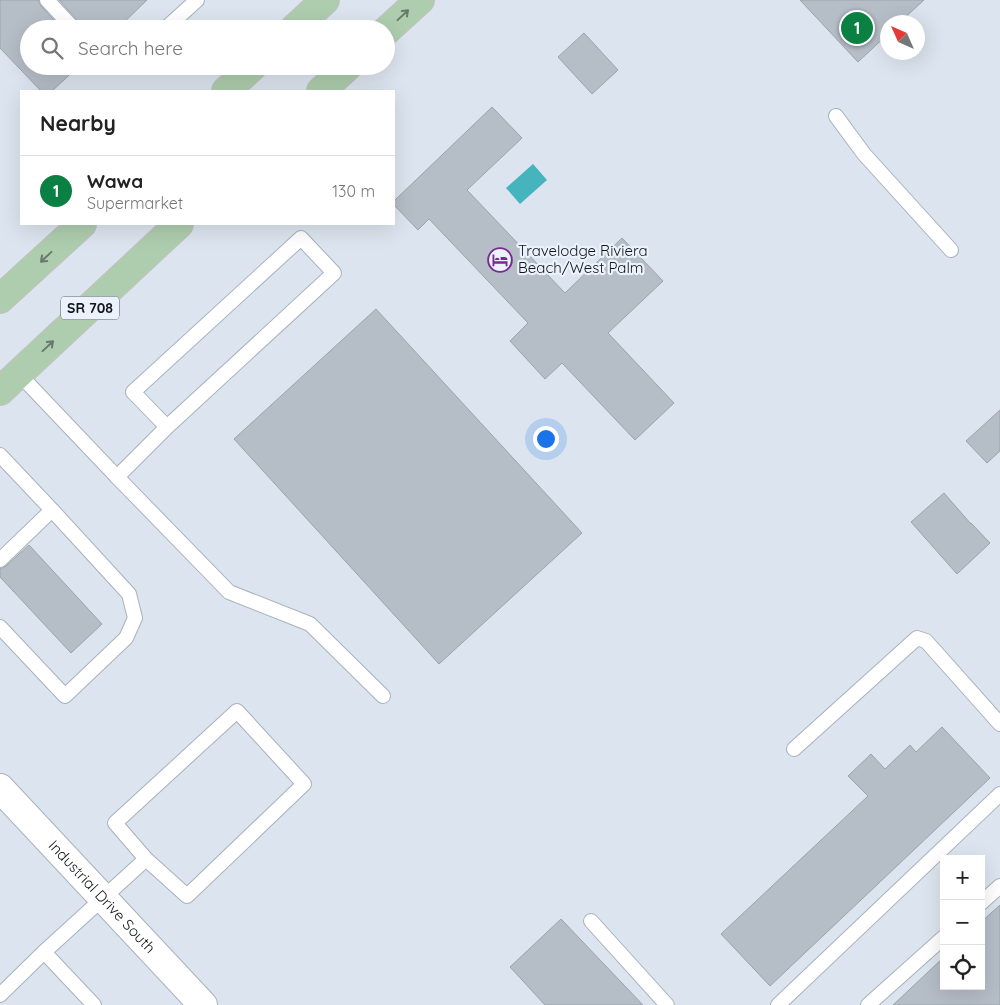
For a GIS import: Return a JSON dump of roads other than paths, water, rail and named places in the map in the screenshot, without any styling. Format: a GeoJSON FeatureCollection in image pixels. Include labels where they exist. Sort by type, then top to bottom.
{"type":"FeatureCollection","features":[{"type":"Feature","properties":{"kind":"main road"},"geometry":{"type":"LineString","coordinates":[[304,20],[325,0]]}},
{"type":"Feature","properties":{"kind":"main road"},"geometry":{"type":"LineString","coordinates":[[395,23],[420,0]]}},
{"type":"Feature","properties":{"kind":"main road"},"geometry":{"type":"LineString","coordinates":[[227,90],[243,75]]}},
{"type":"Feature","properties":{"kind":"main road"},"geometry":{"type":"LineString","coordinates":[[322,90],[338,75]]}},
{"type":"Feature","properties":{"kind":"main road"},"geometry":{"type":"LineString","coordinates":[[0,300],[81,225]]}},
{"type":"Feature","properties":{"kind":"main road","name":"SR 708"},"geometry":{"type":"LineString","coordinates":[[9,382],[178,225]]}},
{"type":"Feature","properties":{"kind":"street","name":"Industrial Drive South"},"geometry":{"type":"LineString","coordinates":[[0,788],[203,1005]]}},
{"type":"Feature","properties":{"kind":"lane"},"geometry":{"type":"LineString","coordinates":[[47,0],[66,20]]}},
{"type":"Feature","properties":{"kind":"lane"},"geometry":{"type":"LineString","coordinates":[[173,20],[188,3]]}},
{"type":"Feature","properties":{"kind":"lane"},"geometry":{"type":"LineString","coordinates":[[836,116],[864,154],[951,250]]}},
{"type":"Feature","properties":{"kind":"lane"},"geometry":{"type":"LineString","coordinates":[[117,477],[334,273],[301,238],[133,392],[167,428]]}},
{"type":"Feature","properties":{"kind":"lane"},"geometry":{"type":"LineString","coordinates":[[9,382],[117,477],[230,592],[310,624],[382,696]]}},
{"type":"Feature","properties":{"kind":"lane"},"geometry":{"type":"LineString","coordinates":[[0,455],[129,594],[135,618],[126,638],[65,696],[0,627]]}},
{"type":"Feature","properties":{"kind":"lane"},"geometry":{"type":"LineString","coordinates":[[0,560],[52,510]]}},
{"type":"Feature","properties":{"kind":"lane"},"geometry":{"type":"LineString","coordinates":[[794,749],[917,638],[926,642],[1000,724]]}},
{"type":"Feature","properties":{"kind":"lane"},"geometry":{"type":"LineString","coordinates":[[237,711],[304,784],[187,896],[146,859],[115,823],[237,711]]}},
{"type":"Feature","properties":{"kind":"lane"},"geometry":{"type":"LineString","coordinates":[[778,1005],[1000,794]]}},
{"type":"Feature","properties":{"kind":"lane"},"geometry":{"type":"LineString","coordinates":[[0,995],[146,859]]}},
{"type":"Feature","properties":{"kind":"lane"},"geometry":{"type":"LineString","coordinates":[[984,900],[1000,886]]}},
{"type":"Feature","properties":{"kind":"lane"},"geometry":{"type":"LineString","coordinates":[[591,921],[667,1005]]}},
{"type":"Feature","properties":{"kind":"lane"},"geometry":{"type":"LineString","coordinates":[[868,1005],[940,941]]}},
{"type":"Feature","properties":{"kind":"lane"},"geometry":{"type":"LineString","coordinates":[[44,952],[94,1005]]}},
{"type":"Feature","properties":{"kind":"water"},"geometry":{"type":"Polygon","coordinates":[[[533,164],[547,180],[520,204],[506,188],[533,164]]]}},
{"type":"Feature","properties":{"kind":"place","name":"Wawa"},"geometry":{"type":"Point","coordinates":[857,28]}},
{"type":"Feature","properties":{"kind":"place","name":"Travelodge Riviera Beach/West Palm"},"geometry":{"type":"Point","coordinates":[500,260]}}]}
